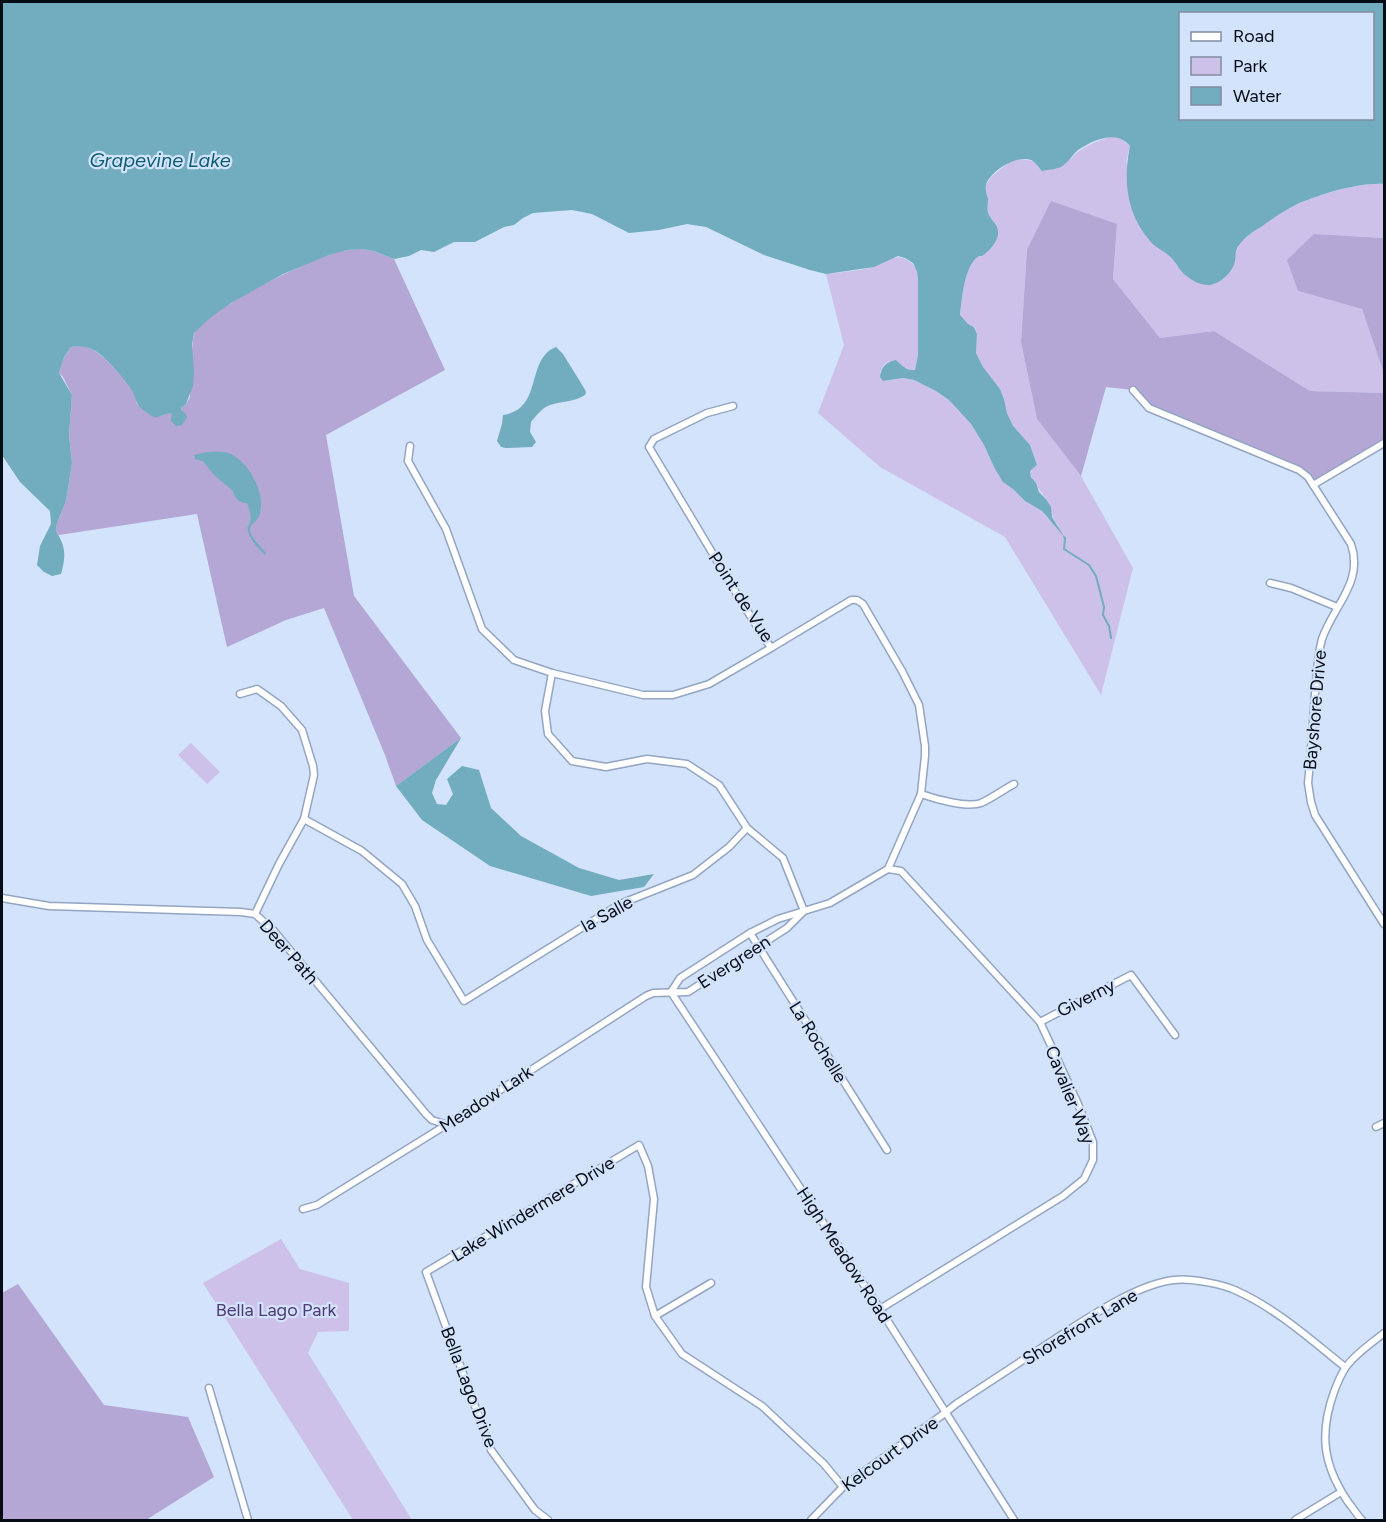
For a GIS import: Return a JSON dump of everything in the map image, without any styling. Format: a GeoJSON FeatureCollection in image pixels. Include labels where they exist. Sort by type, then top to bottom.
{"type":"FeatureCollection","features":[{"type":"Feature","properties":{"kind":"street","name":"Bayshore Drive"},"geometry":{"type":"LineString","coordinates":[[1133,390],[1149,408],[1299,470],[1308,477],[1351,544],[1354,552],[1354,573],[1351,584],[1327,627],[1319,652],[1308,783],[1316,815],[1384,924]]}},
{"type":"Feature","properties":{"kind":"street","name":"Point de Vue"},"geometry":{"type":"LineString","coordinates":[[733,406],[707,412],[654,439],[649,447],[771,648],[851,600],[857,600],[863,604],[902,671],[919,705],[925,756],[921,794],[888,869]]}},
{"type":"Feature","properties":{"kind":"street"},"geometry":{"type":"LineString","coordinates":[[1313,485],[1384,443]]}},
{"type":"Feature","properties":{"kind":"street"},"geometry":{"type":"LineString","coordinates":[[410,446],[408,461],[446,529],[482,629],[514,660],[552,674],[643,695],[673,695],[709,684],[771,648]]}},
{"type":"Feature","properties":{"kind":"street"},"geometry":{"type":"LineString","coordinates":[[1270,583],[1291,588],[1337,607]]}},
{"type":"Feature","properties":{"kind":"street"},"geometry":{"type":"LineString","coordinates":[[552,674],[545,711],[548,734],[572,761],[606,767],[647,759],[687,764],[719,785],[747,828],[783,858],[804,911]]}},
{"type":"Feature","properties":{"kind":"street"},"geometry":{"type":"LineString","coordinates":[[240,694],[257,689],[281,706],[302,730],[314,775],[304,819],[255,914]]}},
{"type":"Feature","properties":{"kind":"street"},"geometry":{"type":"LineString","coordinates":[[921,794],[960,803],[978,804],[1014,784]]}},
{"type":"Feature","properties":{"kind":"street","name":"la Salle"},"geometry":{"type":"LineString","coordinates":[[304,819],[362,851],[402,884],[415,906],[427,940],[464,1001],[620,904],[693,875],[729,847],[747,828]]}},
{"type":"Feature","properties":{"kind":"street","name":"Evergreen"},"geometry":{"type":"LineString","coordinates":[[671,992],[680,978],[750,933],[778,919],[830,903],[888,869]]}},
{"type":"Feature","properties":{"kind":"street","name":"Cavalier Way"},"geometry":{"type":"LineString","coordinates":[[880,1309],[1063,1196],[1084,1179],[1093,1160],[1093,1142],[1040,1022],[901,871],[888,869]]}},
{"type":"Feature","properties":{"kind":"street","name":"Deer Path"},"geometry":{"type":"LineString","coordinates":[[2,898],[49,906],[255,914],[273,930],[426,1114],[445,1124]]}},
{"type":"Feature","properties":{"kind":"street","name":"Evergreen"},"geometry":{"type":"LineString","coordinates":[[671,992],[688,992],[787,928],[804,911]]}},
{"type":"Feature","properties":{"kind":"street","name":"La Rochelle"},"geometry":{"type":"LineString","coordinates":[[750,933],[887,1150]]}},
{"type":"Feature","properties":{"kind":"street","name":"Giverny"},"geometry":{"type":"LineString","coordinates":[[1040,1022],[1131,975],[1175,1035]]}},
{"type":"Feature","properties":{"kind":"street","name":"Meadow Lark"},"geometry":{"type":"LineString","coordinates":[[303,1209],[317,1205],[438,1130],[646,996],[653,993],[671,992]]}},
{"type":"Feature","properties":{"kind":"street","name":"High Meadow Road"},"geometry":{"type":"LineString","coordinates":[[671,992],[880,1309],[1014,1521]]}},
{"type":"Feature","properties":{"kind":"street"},"geometry":{"type":"LineString","coordinates":[[1376,1127],[1384,1124]]}},
{"type":"Feature","properties":{"kind":"street","name":"Lake Windermere Drive"},"geometry":{"type":"LineString","coordinates":[[426,1272],[639,1145],[648,1166],[654,1199],[646,1287],[655,1316]]}},
{"type":"Feature","properties":{"kind":"street","name":"Bella Lago Drive"},"geometry":{"type":"LineString","coordinates":[[426,1272],[491,1450],[535,1510],[548,1521]]}},
{"type":"Feature","properties":{"kind":"street","name":"Shorefront Lane"},"geometry":{"type":"LineString","coordinates":[[945,1413],[1015,1365],[1121,1299],[1161,1282],[1176,1279],[1191,1279],[1234,1289],[1267,1307],[1345,1367]]}},
{"type":"Feature","properties":{"kind":"street"},"geometry":{"type":"LineString","coordinates":[[711,1283],[655,1316],[682,1354],[762,1406],[824,1464],[843,1487]]}},
{"type":"Feature","properties":{"kind":"street"},"geometry":{"type":"LineString","coordinates":[[1361,1520],[1341,1492],[1331,1472],[1325,1435],[1328,1411],[1345,1367],[1384,1333]]}},
{"type":"Feature","properties":{"kind":"street"},"geometry":{"type":"LineString","coordinates":[[209,1388],[248,1521]]}},
{"type":"Feature","properties":{"kind":"street","name":"Kelcourt Drive"},"geometry":{"type":"LineString","coordinates":[[811,1521],[843,1487],[945,1413]]}},
{"type":"Feature","properties":{"kind":"street"},"geometry":{"type":"LineString","coordinates":[[1295,1521],[1341,1492]]}},
{"type":"Feature","properties":{"kind":"green space"},"geometry":{"type":"Polygon","coordinates":[[[1111,136],[1121,139],[1130,146],[1126,162],[1167,253],[1182,272],[1235,261],[1237,250],[1247,237],[1279,214],[1300,203],[1362,185],[1384,184],[1384,238],[1314,234],[1298,291],[1362,309],[1384,374],[1384,393],[1310,391],[1214,331],[1160,338],[1113,279],[1117,224],[1027,250],[1021,342],[1037,419],[1081,476],[1133,568],[1101,695],[1005,537],[880,467],[818,413],[844,345],[826,274],[873,267],[894,258],[903,258],[914,266],[918,276],[918,355],[915,370],[889,361],[880,372],[884,381],[903,378],[914,380],[949,400],[971,424],[995,469],[1009,487],[1025,501],[1042,511],[1059,527],[1053,518],[1048,502],[1031,475],[1030,471],[1037,465],[1030,445],[1013,426],[1000,389],[983,367],[976,353],[975,327],[968,324],[960,315],[967,274],[974,260],[979,256],[988,214],[986,185],[992,176],[1011,161],[1070,159],[1084,148],[1111,136]]]}},
{"type":"Feature","properties":{"kind":"green space"},"geometry":{"type":"Polygon","coordinates":[[[191,743],[220,772],[207,784],[178,755],[191,743]]]}},
{"type":"Feature","properties":{"kind":"green space","name":"Bella Lago Park"},"geometry":{"type":"Polygon","coordinates":[[[281,1239],[300,1269],[349,1283],[349,1331],[318,1332],[308,1353],[412,1520],[353,1520],[203,1283],[281,1239]]]}},
{"type":"Feature","properties":{"kind":"shaded area"},"geometry":{"type":"Polygon","coordinates":[[[1051,201],[1117,224],[1113,279],[1160,338],[1214,331],[1310,391],[1384,393],[1384,443],[1313,485],[1299,470],[1149,408],[1133,390],[1106,387],[1081,476],[1037,419],[1021,342],[1027,250],[1051,201]]]}},
{"type":"Feature","properties":{"kind":"shaded area"},"geometry":{"type":"Polygon","coordinates":[[[1314,234],[1384,238],[1384,374],[1362,309],[1298,291],[1287,260],[1314,234]]]}},
{"type":"Feature","properties":{"kind":"shaded area"},"geometry":{"type":"Polygon","coordinates":[[[362,249],[394,259],[445,370],[326,435],[354,596],[461,738],[396,786],[324,608],[286,620],[227,647],[197,514],[59,535],[56,531],[66,501],[72,463],[69,435],[72,395],[59,373],[64,357],[71,347],[87,347],[106,360],[130,386],[137,404],[161,416],[182,411],[181,408],[190,397],[195,332],[205,321],[243,296],[290,271],[333,254],[362,249]]]}},
{"type":"Feature","properties":{"kind":"shaded area"},"geometry":{"type":"Polygon","coordinates":[[[18,1284],[104,1405],[188,1417],[214,1477],[146,1520],[2,1520],[2,1293],[18,1284]]]}},
{"type":"Feature","properties":{"kind":"water","name":"Grapevine Lake"},"geometry":{"type":"Polygon","coordinates":[[[2,2],[1384,2],[1384,184],[1361,185],[1335,191],[1309,199],[1285,211],[1244,239],[1237,248],[1232,269],[1214,284],[1202,284],[1188,277],[1171,258],[1153,244],[1142,230],[1128,196],[1127,171],[1130,146],[1118,138],[1104,138],[1090,143],[1078,150],[1061,167],[1052,169],[1042,171],[1034,162],[1027,159],[1013,161],[999,169],[989,180],[986,187],[988,211],[998,234],[990,249],[974,260],[970,267],[960,315],[974,327],[977,334],[976,353],[983,367],[1000,389],[1013,426],[1030,445],[1037,465],[1030,471],[1031,477],[1051,507],[1052,517],[1065,538],[1042,511],[1025,501],[1003,482],[971,424],[949,400],[914,380],[903,378],[883,381],[880,377],[885,366],[896,360],[907,369],[915,370],[918,355],[918,279],[913,263],[898,256],[874,267],[826,274],[764,255],[706,227],[687,224],[629,233],[592,214],[572,210],[533,213],[514,225],[504,227],[475,242],[454,242],[434,252],[421,250],[409,256],[394,259],[374,251],[347,250],[283,274],[231,303],[194,333],[193,386],[186,404],[181,408],[187,417],[182,425],[176,426],[171,421],[172,413],[154,417],[142,409],[126,381],[100,354],[87,347],[71,347],[64,357],[59,373],[72,395],[69,435],[72,463],[66,501],[56,531],[64,552],[61,574],[52,576],[37,565],[40,546],[51,524],[50,511],[20,482],[2,455],[2,2]]]}},
{"type":"Feature","properties":{"kind":"water"},"geometry":{"type":"Polygon","coordinates":[[[556,347],[563,354],[584,388],[585,395],[550,405],[539,412],[531,422],[530,432],[536,442],[532,447],[501,447],[497,441],[503,415],[516,411],[524,404],[530,394],[540,362],[556,347]]]}},
{"type":"Feature","properties":{"kind":"water"},"geometry":{"type":"Polygon","coordinates":[[[208,452],[231,454],[243,463],[256,483],[261,506],[259,517],[250,530],[254,539],[266,553],[265,555],[249,534],[248,527],[251,517],[247,503],[239,501],[233,491],[213,474],[203,461],[195,459],[194,455],[208,452]]]}},
{"type":"Feature","properties":{"kind":"water"},"geometry":{"type":"Polygon","coordinates":[[[461,738],[436,780],[432,793],[437,804],[446,805],[453,794],[447,779],[462,766],[479,770],[491,808],[521,836],[579,868],[619,880],[654,874],[644,887],[591,896],[490,866],[422,820],[396,786],[461,738]]]}},
{"type":"Feature","properties":{"kind":"waterway"},"geometry":{"type":"LineString","coordinates":[[1064,537],[1064,549],[1089,565],[1096,576],[1104,607],[1103,615],[1109,626],[1111,638]]}}]}
